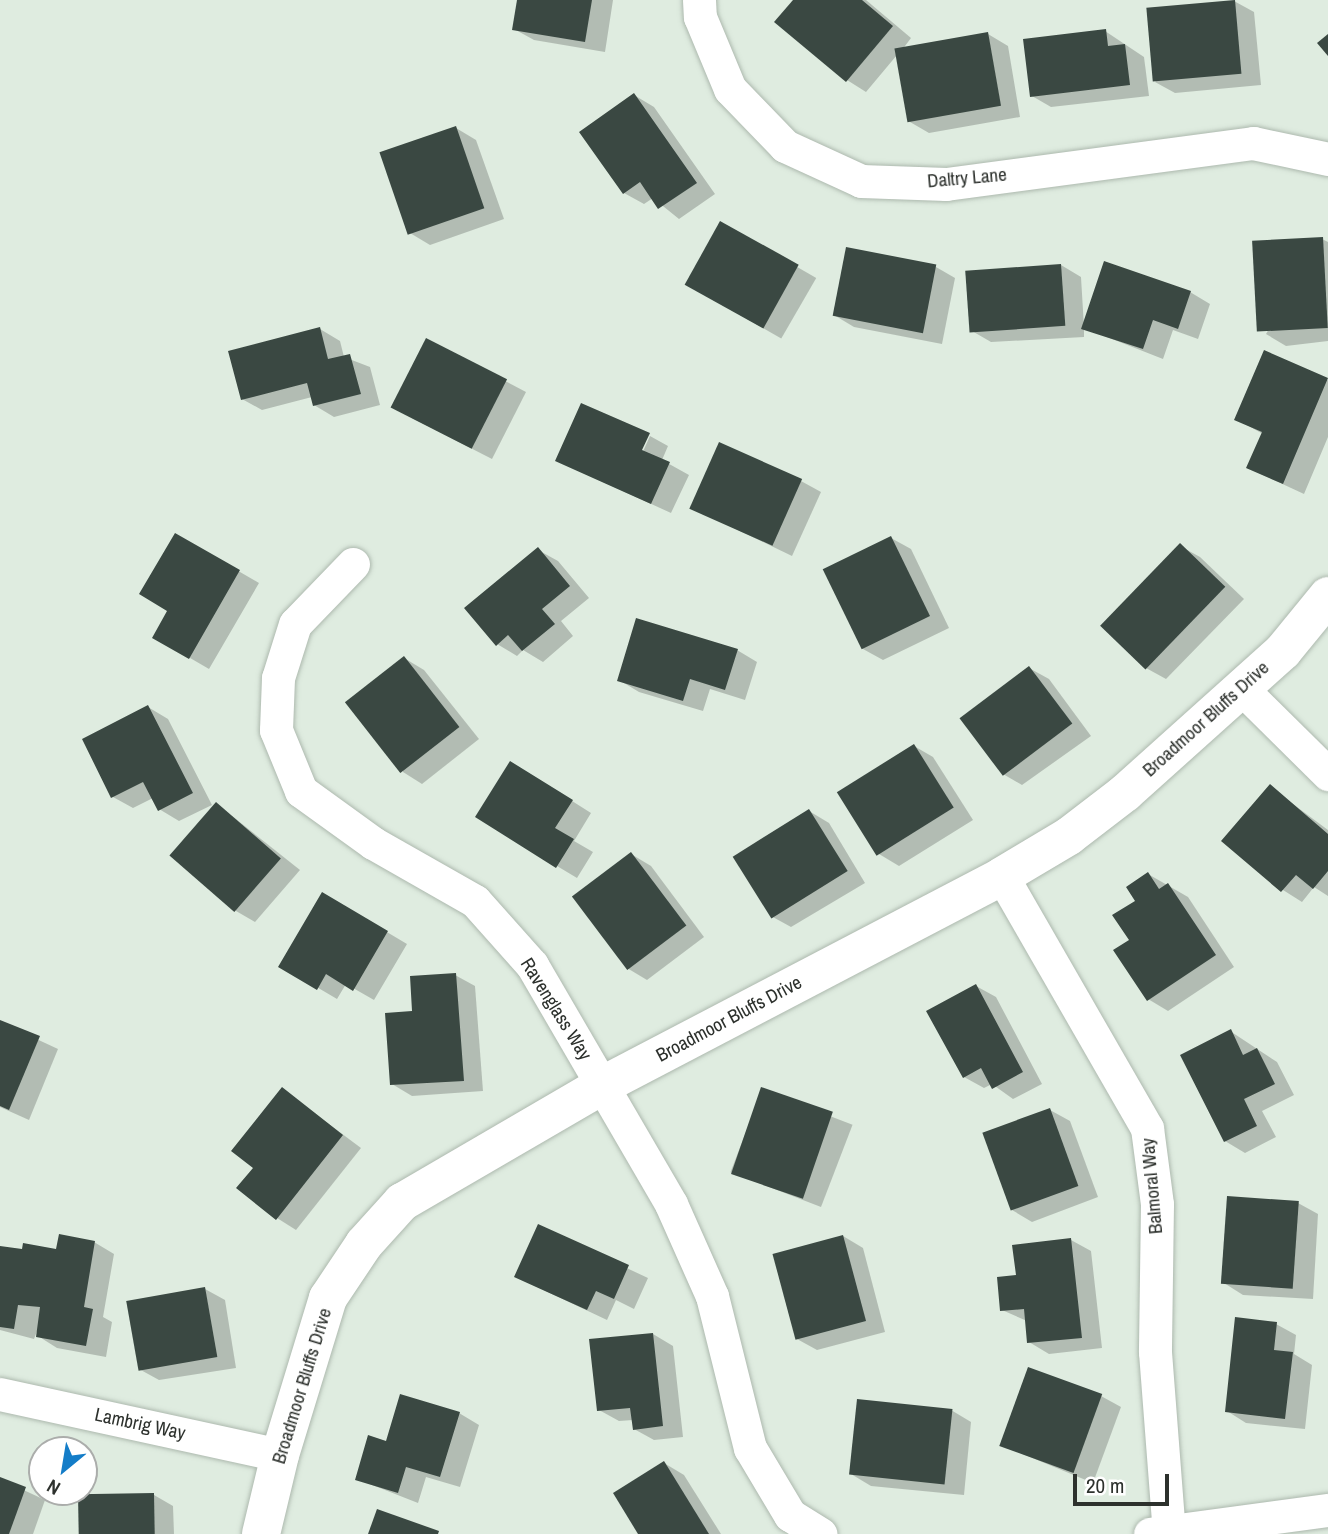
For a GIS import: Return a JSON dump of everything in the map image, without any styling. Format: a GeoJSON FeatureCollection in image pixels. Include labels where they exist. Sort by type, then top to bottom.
{"type":"FeatureCollection","features":[{"type":"Feature","properties":{"kind":"street","name":"Daltry Lane"},"geometry":{"type":"LineString","coordinates":[[699,0],[700,17],[730,89],[785,146],[861,181],[946,184],[1253,143],[1328,159]]}},
{"type":"Feature","properties":{"kind":"street","name":"Ravenglass Way"},"geometry":{"type":"LineString","coordinates":[[353,564],[295,624],[278,678],[276,730],[301,791],[373,843],[475,901],[532,965],[671,1203],[712,1296],[750,1448],[790,1515],[821,1534]]}},
{"type":"Feature","properties":{"kind":"street","name":"Broadmoor Bluffs Drive"},"geometry":{"type":"LineString","coordinates":[[261,1534],[280,1455],[328,1298],[364,1244],[402,1202],[603,1085],[1002,876],[1069,836],[1125,793],[1283,651],[1328,596]]}},
{"type":"Feature","properties":{"kind":"street"},"geometry":{"type":"LineString","coordinates":[[1240,687],[1328,774]]}},
{"type":"Feature","properties":{"kind":"street","name":"Balmoral Way"},"geometry":{"type":"LineString","coordinates":[[1002,876],[1147,1128],[1157,1204],[1155,1352],[1163,1533]]}},
{"type":"Feature","properties":{"kind":"street","name":"Lambrig Way"},"geometry":{"type":"LineString","coordinates":[[0,1394],[280,1455]]}},
{"type":"Feature","properties":{"kind":"street"},"geometry":{"type":"LineString","coordinates":[[1163,1533],[1328,1510]]}},
{"type":"Feature","properties":{"kind":"building"},"geometry":{"type":"Polygon","coordinates":[[[517,0],[592,0],[585,42],[512,30],[517,0]]]}},
{"type":"Feature","properties":{"kind":"building"},"geometry":{"type":"Polygon","coordinates":[[[793,0],[862,0],[893,26],[846,82],[774,22],[793,0]]]}},
{"type":"Feature","properties":{"kind":"building"},"geometry":{"type":"Polygon","coordinates":[[[1235,0],[1241,74],[1153,81],[1146,8],[1235,0]]]}},
{"type":"Feature","properties":{"kind":"building"},"geometry":{"type":"Polygon","coordinates":[[[1106,29],[1108,46],[1125,44],[1130,85],[1030,97],[1023,39],[1106,29]]]}},
{"type":"Feature","properties":{"kind":"building"},"geometry":{"type":"Polygon","coordinates":[[[988,32],[1001,106],[907,122],[894,48],[988,32]]]}},
{"type":"Feature","properties":{"kind":"building"},"geometry":{"type":"Polygon","coordinates":[[[1328,34],[1328,56],[1317,43],[1328,34]]]}},
{"type":"Feature","properties":{"kind":"building"},"geometry":{"type":"Polygon","coordinates":[[[634,93],[697,183],[658,209],[640,182],[623,194],[579,132],[634,93]]]}},
{"type":"Feature","properties":{"kind":"building"},"geometry":{"type":"Polygon","coordinates":[[[456,126],[484,208],[408,235],[379,152],[456,126]]]}},
{"type":"Feature","properties":{"kind":"building"},"geometry":{"type":"Polygon","coordinates":[[[720,221],[799,265],[763,328],[685,285],[720,221]]]}},
{"type":"Feature","properties":{"kind":"building"},"geometry":{"type":"Polygon","coordinates":[[[1323,237],[1328,328],[1257,332],[1252,241],[1323,237]]]}},
{"type":"Feature","properties":{"kind":"building"},"geometry":{"type":"Polygon","coordinates":[[[846,247],[936,265],[923,333],[833,316],[846,247]]]}},
{"type":"Feature","properties":{"kind":"building"},"geometry":{"type":"Polygon","coordinates":[[[1104,261],[1191,291],[1178,329],[1153,320],[1143,349],[1081,329],[1104,261]]]}},
{"type":"Feature","properties":{"kind":"building"},"geometry":{"type":"Polygon","coordinates":[[[1061,264],[1065,326],[970,333],[965,271],[1061,264]]]}},
{"type":"Feature","properties":{"kind":"building"},"geometry":{"type":"Polygon","coordinates":[[[320,327],[328,359],[350,354],[361,394],[313,406],[307,383],[241,400],[228,351],[320,327]]]}},
{"type":"Feature","properties":{"kind":"building"},"geometry":{"type":"Polygon","coordinates":[[[426,338],[507,379],[472,449],[391,407],[426,338]]]}},
{"type":"Feature","properties":{"kind":"building"},"geometry":{"type":"Polygon","coordinates":[[[1264,350],[1328,378],[1283,484],[1246,468],[1262,432],[1234,420],[1264,350]]]}},
{"type":"Feature","properties":{"kind":"building"},"geometry":{"type":"Polygon","coordinates":[[[581,403],[650,433],[642,450],[670,462],[651,504],[555,461],[581,403]]]}},
{"type":"Feature","properties":{"kind":"building"},"geometry":{"type":"Polygon","coordinates":[[[719,442],[802,479],[772,546],[689,509],[719,442]]]}},
{"type":"Feature","properties":{"kind":"building"},"geometry":{"type":"Polygon","coordinates":[[[175,533],[240,570],[189,659],[152,638],[167,611],[139,594],[175,533]]]}},
{"type":"Feature","properties":{"kind":"building"},"geometry":{"type":"Polygon","coordinates":[[[891,536],[930,616],[862,649],[823,569],[891,536]]]}},
{"type":"Feature","properties":{"kind":"building"},"geometry":{"type":"Polygon","coordinates":[[[1180,543],[1225,587],[1145,669],[1100,626],[1180,543]]]}},
{"type":"Feature","properties":{"kind":"building"},"geometry":{"type":"Polygon","coordinates":[[[538,547],[570,586],[542,609],[555,624],[522,651],[508,635],[496,646],[464,608],[538,547]]]}},
{"type":"Feature","properties":{"kind":"building"},"geometry":{"type":"Polygon","coordinates":[[[636,618],[738,649],[725,690],[690,679],[683,701],[617,681],[636,618]]]}},
{"type":"Feature","properties":{"kind":"building"},"geometry":{"type":"Polygon","coordinates":[[[404,656],[459,727],[400,773],[345,702],[404,656]]]}},
{"type":"Feature","properties":{"kind":"building"},"geometry":{"type":"Polygon","coordinates":[[[1029,666],[1072,724],[1003,776],[960,718],[1029,666]]]}},
{"type":"Feature","properties":{"kind":"building"},"geometry":{"type":"Polygon","coordinates":[[[148,705],[193,793],[158,811],[143,782],[111,798],[82,739],[148,705]]]}},
{"type":"Feature","properties":{"kind":"building"},"geometry":{"type":"Polygon","coordinates":[[[914,744],[954,808],[877,856],[837,792],[914,744]]]}},
{"type":"Feature","properties":{"kind":"building"},"geometry":{"type":"Polygon","coordinates":[[[510,761],[573,800],[555,828],[574,839],[556,868],[475,817],[510,761]]]}},
{"type":"Feature","properties":{"kind":"building"},"geometry":{"type":"Polygon","coordinates":[[[1270,784],[1328,834],[1328,871],[1313,889],[1296,875],[1281,892],[1221,841],[1270,784]]]}},
{"type":"Feature","properties":{"kind":"building"},"geometry":{"type":"Polygon","coordinates":[[[216,802],[281,858],[234,912],[169,856],[216,802]]]}},
{"type":"Feature","properties":{"kind":"building"},"geometry":{"type":"Polygon","coordinates":[[[809,809],[848,871],[771,919],[733,857],[809,809]]]}},
{"type":"Feature","properties":{"kind":"building"},"geometry":{"type":"Polygon","coordinates":[[[631,852],[686,925],[627,970],[572,897],[631,852]]]}},
{"type":"Feature","properties":{"kind":"building"},"geometry":{"type":"Polygon","coordinates":[[[1148,872],[1159,889],[1168,883],[1216,955],[1147,1001],[1113,950],[1129,940],[1112,915],[1135,901],[1126,887],[1148,872]]]}},
{"type":"Feature","properties":{"kind":"building"},"geometry":{"type":"Polygon","coordinates":[[[322,892],[388,931],[353,991],[326,974],[317,990],[278,967],[322,892]]]}},
{"type":"Feature","properties":{"kind":"building"},"geometry":{"type":"Polygon","coordinates":[[[456,973],[464,1081],[390,1085],[385,1013],[412,1011],[410,976],[456,973]]]}},
{"type":"Feature","properties":{"kind":"building"},"geometry":{"type":"Polygon","coordinates":[[[976,984],[1023,1072],[992,1089],[981,1068],[963,1078],[926,1011],[976,984]]]}},
{"type":"Feature","properties":{"kind":"building"},"geometry":{"type":"Polygon","coordinates":[[[0,1020],[40,1036],[9,1110],[0,1106],[0,1020]]]}},
{"type":"Feature","properties":{"kind":"building"},"geometry":{"type":"Polygon","coordinates":[[[1231,1029],[1243,1055],[1257,1048],[1275,1084],[1244,1099],[1257,1126],[1224,1142],[1180,1055],[1231,1029]]]}},
{"type":"Feature","properties":{"kind":"building"},"geometry":{"type":"Polygon","coordinates":[[[282,1087],[343,1135],[276,1220],[236,1188],[253,1168],[231,1151],[282,1087]]]}},
{"type":"Feature","properties":{"kind":"building"},"geometry":{"type":"Polygon","coordinates":[[[761,1087],[833,1112],[803,1199],[731,1174],[761,1087]]]}},
{"type":"Feature","properties":{"kind":"building"},"geometry":{"type":"Polygon","coordinates":[[[1050,1108],[1078,1186],[1011,1211],[982,1133],[1050,1108]]]}},
{"type":"Feature","properties":{"kind":"building"},"geometry":{"type":"Polygon","coordinates":[[[1227,1196],[1299,1201],[1293,1289],[1221,1284],[1227,1196]]]}},
{"type":"Feature","properties":{"kind":"building"},"geometry":{"type":"Polygon","coordinates":[[[538,1224],[629,1265],[614,1299],[596,1291],[587,1310],[514,1277],[538,1224]]]}},
{"type":"Feature","properties":{"kind":"building"},"geometry":{"type":"Polygon","coordinates":[[[59,1234],[95,1241],[84,1307],[93,1309],[86,1346],[36,1337],[40,1307],[18,1305],[14,1329],[0,1327],[0,1246],[22,1249],[23,1243],[56,1249],[59,1234]]]}},
{"type":"Feature","properties":{"kind":"building"},"geometry":{"type":"Polygon","coordinates":[[[843,1235],[866,1321],[796,1340],[772,1254],[843,1235]]]}},
{"type":"Feature","properties":{"kind":"building"},"geometry":{"type":"Polygon","coordinates":[[[1071,1238],[1082,1338],[1027,1343],[1024,1309],[1000,1311],[997,1277],[1016,1275],[1012,1245],[1071,1238]]]}},
{"type":"Feature","properties":{"kind":"building"},"geometry":{"type":"Polygon","coordinates":[[[205,1287],[217,1357],[139,1371],[126,1301],[205,1287]]]}},
{"type":"Feature","properties":{"kind":"building"},"geometry":{"type":"Polygon","coordinates":[[[1235,1317],[1277,1322],[1274,1350],[1293,1352],[1285,1419],[1225,1412],[1235,1317]]]}},
{"type":"Feature","properties":{"kind":"building"},"geometry":{"type":"Polygon","coordinates":[[[653,1333],[663,1426],[633,1430],[630,1408],[597,1411],[589,1339],[653,1333]]]}},
{"type":"Feature","properties":{"kind":"building"},"geometry":{"type":"Polygon","coordinates":[[[1028,1367],[1102,1394],[1074,1473],[999,1446],[1028,1367]]]}},
{"type":"Feature","properties":{"kind":"building"},"geometry":{"type":"Polygon","coordinates":[[[400,1394],[460,1412],[440,1477],[406,1467],[398,1493],[355,1480],[368,1435],[386,1441],[400,1394]]]}},
{"type":"Feature","properties":{"kind":"building"},"geometry":{"type":"Polygon","coordinates":[[[857,1399],[952,1409],[945,1485],[849,1475],[857,1399]]]}},
{"type":"Feature","properties":{"kind":"building"},"geometry":{"type":"Polygon","coordinates":[[[664,1461],[709,1534],[638,1534],[613,1493],[664,1461]]]}},
{"type":"Feature","properties":{"kind":"building"},"geometry":{"type":"Polygon","coordinates":[[[0,1477],[26,1487],[9,1534],[0,1534],[0,1477]]]}},
{"type":"Feature","properties":{"kind":"building"},"geometry":{"type":"Polygon","coordinates":[[[154,1493],[155,1534],[79,1534],[78,1506],[98,1506],[98,1494],[154,1493]]]}},
{"type":"Feature","properties":{"kind":"building"},"geometry":{"type":"Polygon","coordinates":[[[377,1509],[439,1531],[438,1534],[368,1534],[377,1509]]]}}]}
